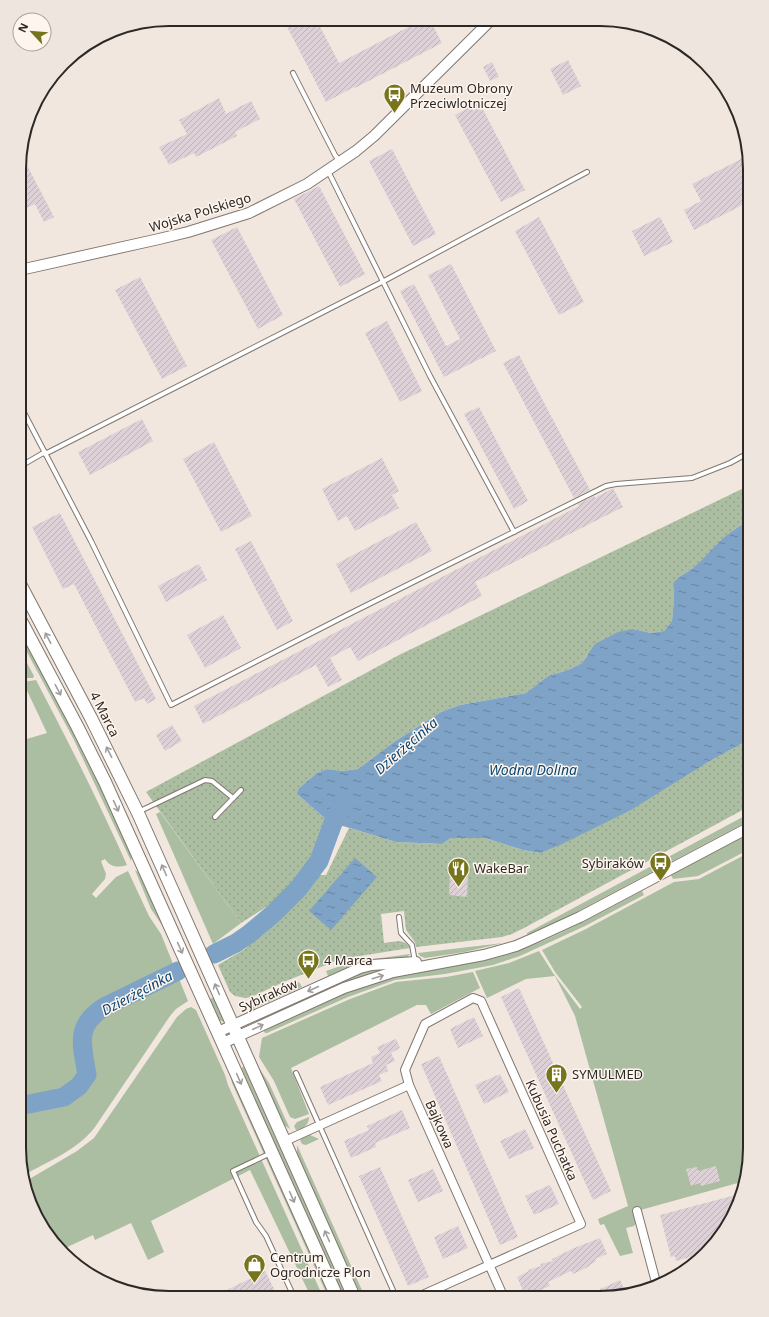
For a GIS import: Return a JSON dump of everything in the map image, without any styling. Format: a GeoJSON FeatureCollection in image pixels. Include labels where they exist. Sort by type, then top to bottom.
{"type":"FeatureCollection","features":[{"type":"Feature","properties":{"kind":"main road","name":"4 Marca"},"geometry":{"type":"LineString","coordinates":[[26,595],[89,712],[138,813],[351,1291]]}},
{"type":"Feature","properties":{"kind":"main road"},"geometry":{"type":"LineString","coordinates":[[26,630],[71,714],[105,782],[333,1291]]}},
{"type":"Feature","properties":{"kind":"street","name":"Wojska Polskiego"},"geometry":{"type":"LineString","coordinates":[[26,269],[188,232],[249,213],[307,184],[328,171],[374,136],[485,26]]}},
{"type":"Feature","properties":{"kind":"street","name":"Sybiraków"},"geometry":{"type":"LineString","coordinates":[[223,1043],[354,985],[393,972],[503,950],[550,932],[743,831]]}},
{"type":"Feature","properties":{"kind":"street","name":"Sybiraków"},"geometry":{"type":"LineString","coordinates":[[218,1032],[360,968],[372,965],[415,962],[446,962]]}},
{"type":"Feature","properties":{"kind":"street","name":"Kubusia Puchatka"},"geometry":{"type":"LineString","coordinates":[[409,1085],[405,1070],[425,1024],[470,998],[479,999],[581,1224],[433,1291]]}},
{"type":"Feature","properties":{"kind":"street"},"geometry":{"type":"LineString","coordinates":[[285,1141],[409,1085]]}},
{"type":"Feature","properties":{"kind":"street","name":"Bajkowa"},"geometry":{"type":"LineString","coordinates":[[409,1085],[501,1291]]}},
{"type":"Feature","properties":{"kind":"street"},"geometry":{"type":"LineString","coordinates":[[636,1210],[655,1279]]}},
{"type":"Feature","properties":{"kind":"lane"},"geometry":{"type":"LineString","coordinates":[[293,72],[340,162]]}},
{"type":"Feature","properties":{"kind":"lane"},"geometry":{"type":"LineString","coordinates":[[328,171],[430,376],[514,532]]}},
{"type":"Feature","properties":{"kind":"lane"},"geometry":{"type":"LineString","coordinates":[[26,463],[384,281],[587,172]]}},
{"type":"Feature","properties":{"kind":"lane"},"geometry":{"type":"LineString","coordinates":[[26,417],[91,541],[171,705],[345,616],[606,486],[630,482],[692,478],[730,463],[743,456]]}},
{"type":"Feature","properties":{"kind":"lane"},"geometry":{"type":"LineString","coordinates":[[138,813],[204,780],[212,780],[233,798]]}},
{"type":"Feature","properties":{"kind":"lane"},"geometry":{"type":"LineString","coordinates":[[215,817],[241,790]]}},
{"type":"Feature","properties":{"kind":"lane"},"geometry":{"type":"LineString","coordinates":[[399,917],[401,933],[412,945],[415,962]]}},
{"type":"Feature","properties":{"kind":"lane"},"geometry":{"type":"LineString","coordinates":[[296,1073],[393,1291]]}},
{"type":"Feature","properties":{"kind":"lane"},"geometry":{"type":"LineString","coordinates":[[272,1153],[233,1172],[256,1222],[266,1236],[291,1291]]}},
{"type":"Feature","properties":{"kind":"green space"},"geometry":{"type":"Polygon","coordinates":[[[743,488],[743,524],[724,537],[698,564],[673,583],[674,598],[672,621],[664,631],[651,633],[633,629],[587,655],[582,663],[568,670],[548,676],[526,693],[460,705],[441,712],[394,742],[358,769],[342,771],[327,769],[317,773],[299,788],[298,795],[327,820],[313,856],[280,898],[241,923],[146,792],[399,655],[743,488]]]}},
{"type":"Feature","properties":{"kind":"green space"},"geometry":{"type":"Polygon","coordinates":[[[26,642],[64,714],[132,854],[131,861],[74,740],[26,650],[26,642]]]}},
{"type":"Feature","properties":{"kind":"green space"},"geometry":{"type":"Polygon","coordinates":[[[26,661],[34,676],[33,678],[26,678],[26,661]]]}},
{"type":"Feature","properties":{"kind":"green space"},"geometry":{"type":"Polygon","coordinates":[[[36,680],[83,772],[127,865],[114,866],[109,864],[105,859],[101,861],[106,874],[105,879],[92,894],[96,898],[116,877],[128,871],[149,916],[161,934],[188,1001],[176,1009],[170,1016],[95,1127],[88,1135],[72,1148],[28,1173],[26,1157],[26,739],[47,733],[26,688],[26,682],[36,680]]]}},
{"type":"Feature","properties":{"kind":"green space"},"geometry":{"type":"Polygon","coordinates":[[[743,743],[743,810],[512,934],[502,937],[416,947],[415,942],[406,930],[404,911],[381,914],[384,943],[402,942],[410,948],[341,959],[251,997],[245,998],[235,996],[230,992],[218,965],[245,949],[317,875],[326,875],[349,828],[396,842],[442,844],[451,838],[485,838],[523,850],[540,853],[743,743]]]}},
{"type":"Feature","properties":{"kind":"green space"},"geometry":{"type":"Polygon","coordinates":[[[160,812],[241,923],[213,944],[156,814],[160,812]]]}},
{"type":"Feature","properties":{"kind":"green space"},"geometry":{"type":"Polygon","coordinates":[[[743,817],[743,824],[567,917],[527,935],[527,933],[743,817]]]}},
{"type":"Feature","properties":{"kind":"green space"},"geometry":{"type":"Polygon","coordinates":[[[743,837],[743,853],[698,876],[673,879],[671,875],[743,837]]]}},
{"type":"Feature","properties":{"kind":"green space"},"geometry":{"type":"Polygon","coordinates":[[[743,856],[743,1157],[740,1176],[738,1183],[637,1211],[636,1223],[634,1226],[626,1228],[633,1253],[620,1256],[604,1224],[600,1225],[598,1219],[628,1206],[575,1016],[555,976],[526,979],[487,998],[475,971],[509,963],[539,951],[553,973],[580,1009],[582,1007],[555,972],[542,950],[586,929],[674,882],[699,879],[743,856]]]}},
{"type":"Feature","properties":{"kind":"green space"},"geometry":{"type":"Polygon","coordinates":[[[135,870],[139,873],[143,880],[166,931],[151,909],[135,870]]]}},
{"type":"Feature","properties":{"kind":"green space"},"geometry":{"type":"Polygon","coordinates":[[[642,891],[644,895],[585,926],[520,956],[493,965],[445,974],[395,980],[348,997],[267,1033],[265,1033],[262,1029],[333,998],[387,978],[419,970],[496,958],[525,948],[576,926],[642,891]]]}},
{"type":"Feature","properties":{"kind":"green space"},"geometry":{"type":"Polygon","coordinates":[[[503,943],[465,952],[425,958],[420,956],[418,953],[503,943]]]}},
{"type":"Feature","properties":{"kind":"green space"},"geometry":{"type":"Polygon","coordinates":[[[410,954],[407,958],[361,963],[328,976],[326,971],[352,962],[410,954]]]}},
{"type":"Feature","properties":{"kind":"green space"},"geometry":{"type":"Polygon","coordinates":[[[385,969],[259,1022],[258,1019],[364,971],[385,969]]]}},
{"type":"Feature","properties":{"kind":"green space"},"geometry":{"type":"Polygon","coordinates":[[[473,972],[480,988],[431,1014],[426,1005],[417,1005],[291,1068],[309,1114],[295,1119],[290,1117],[274,1081],[259,1057],[262,1038],[350,999],[396,982],[446,977],[473,972]]]}},
{"type":"Feature","properties":{"kind":"green space"},"geometry":{"type":"Polygon","coordinates":[[[299,982],[302,987],[253,1009],[252,1005],[254,1002],[299,982]]]}},
{"type":"Feature","properties":{"kind":"green space"},"geometry":{"type":"Polygon","coordinates":[[[214,997],[224,1022],[219,1020],[210,999],[214,997]]]}},
{"type":"Feature","properties":{"kind":"green space"},"geometry":{"type":"Polygon","coordinates":[[[191,1007],[196,1010],[320,1291],[308,1291],[250,1170],[151,1221],[164,1252],[148,1260],[131,1223],[95,1240],[93,1235],[67,1247],[50,1227],[41,1211],[30,1179],[77,1151],[94,1138],[177,1017],[186,1009],[191,1007]]]}},
{"type":"Feature","properties":{"kind":"green space"},"geometry":{"type":"Polygon","coordinates":[[[255,1062],[269,1083],[290,1129],[283,1124],[255,1062]]]}},
{"type":"Feature","properties":{"kind":"green space"},"geometry":{"type":"Polygon","coordinates":[[[245,1066],[345,1291],[340,1291],[241,1068],[245,1066]]]}},
{"type":"Feature","properties":{"kind":"green space"},"geometry":{"type":"Polygon","coordinates":[[[230,1073],[328,1291],[325,1291],[232,1083],[230,1073]]]}},
{"type":"Feature","properties":{"kind":"green space"},"geometry":{"type":"Polygon","coordinates":[[[309,1117],[305,1126],[296,1130],[294,1126],[297,1122],[309,1117]]]}},
{"type":"Feature","properties":{"kind":"green space"},"geometry":{"type":"Polygon","coordinates":[[[310,1135],[319,1139],[306,1145],[302,1144],[300,1140],[310,1135]]]}},
{"type":"Feature","properties":{"kind":"green space"},"geometry":{"type":"Polygon","coordinates":[[[297,1145],[362,1291],[358,1291],[297,1154],[297,1145]]]}},
{"type":"Feature","properties":{"kind":"water","name":"Wodna Dolina"},"geometry":{"type":"Polygon","coordinates":[[[743,524],[743,743],[708,762],[631,810],[562,844],[540,853],[523,850],[485,838],[451,838],[442,844],[396,842],[333,823],[327,820],[297,794],[299,788],[317,773],[327,769],[342,771],[358,769],[394,742],[441,712],[460,705],[526,693],[548,676],[568,670],[582,663],[595,644],[618,632],[633,629],[651,633],[664,631],[672,621],[674,598],[673,583],[698,564],[724,537],[743,524]]]}},
{"type":"Feature","properties":{"kind":"water"},"geometry":{"type":"Polygon","coordinates":[[[355,858],[377,877],[331,930],[309,911],[355,858]]]}},
{"type":"Feature","properties":{"kind":"building"},"geometry":{"type":"Polygon","coordinates":[[[287,26],[320,26],[339,63],[410,26],[433,26],[442,43],[326,102],[287,26]]]}},
{"type":"Feature","properties":{"kind":"building"},"geometry":{"type":"Polygon","coordinates":[[[568,60],[581,86],[563,95],[550,69],[568,60]]]}},
{"type":"Feature","properties":{"kind":"building"},"geometry":{"type":"Polygon","coordinates":[[[492,62],[499,77],[490,81],[483,67],[492,62]]]}},
{"type":"Feature","properties":{"kind":"building"},"geometry":{"type":"Polygon","coordinates":[[[219,98],[226,114],[251,101],[260,119],[235,132],[237,136],[196,157],[194,153],[169,165],[159,147],[187,134],[179,120],[219,98]]]}},
{"type":"Feature","properties":{"kind":"building"},"geometry":{"type":"Polygon","coordinates":[[[479,102],[525,190],[501,202],[455,115],[479,102]]]}},
{"type":"Feature","properties":{"kind":"building"},"geometry":{"type":"Polygon","coordinates":[[[392,149],[436,234],[413,246],[369,161],[392,149]]]}},
{"type":"Feature","properties":{"kind":"building"},"geometry":{"type":"Polygon","coordinates":[[[743,158],[743,205],[694,230],[684,210],[701,201],[692,184],[743,158]]]}},
{"type":"Feature","properties":{"kind":"building"},"geometry":{"type":"Polygon","coordinates":[[[26,163],[54,217],[44,222],[35,204],[26,208],[26,163]]]}},
{"type":"Feature","properties":{"kind":"building"},"geometry":{"type":"Polygon","coordinates":[[[319,186],[365,274],[340,287],[294,199],[319,186]]]}},
{"type":"Feature","properties":{"kind":"building"},"geometry":{"type":"Polygon","coordinates":[[[539,217],[584,302],[559,315],[515,231],[539,217]]]}},
{"type":"Feature","properties":{"kind":"building"},"geometry":{"type":"Polygon","coordinates":[[[660,217],[673,242],[644,256],[632,231],[660,217]]]}},
{"type":"Feature","properties":{"kind":"building"},"geometry":{"type":"Polygon","coordinates":[[[237,227],[283,315],[258,329],[211,240],[237,227]]]}},
{"type":"Feature","properties":{"kind":"building"},"geometry":{"type":"Polygon","coordinates":[[[451,264],[496,351],[444,377],[400,291],[414,284],[446,346],[460,339],[428,275],[451,264]]]}},
{"type":"Feature","properties":{"kind":"building"},"geometry":{"type":"Polygon","coordinates":[[[140,277],[187,366],[162,379],[115,290],[140,277]]]}},
{"type":"Feature","properties":{"kind":"building"},"geometry":{"type":"Polygon","coordinates":[[[387,321],[422,391],[400,402],[365,333],[387,321]]]}},
{"type":"Feature","properties":{"kind":"building"},"geometry":{"type":"Polygon","coordinates":[[[519,355],[590,490],[574,498],[503,363],[519,355]]]}},
{"type":"Feature","properties":{"kind":"building"},"geometry":{"type":"Polygon","coordinates":[[[479,407],[528,501],[514,509],[464,414],[479,407]]]}},
{"type":"Feature","properties":{"kind":"building"},"geometry":{"type":"Polygon","coordinates":[[[142,419],[153,441],[90,475],[78,452],[142,419]]]}},
{"type":"Feature","properties":{"kind":"building"},"geometry":{"type":"Polygon","coordinates":[[[214,442],[252,516],[221,532],[183,459],[214,442]]]}},
{"type":"Feature","properties":{"kind":"building"},"geometry":{"type":"Polygon","coordinates":[[[382,458],[399,491],[392,495],[399,508],[355,531],[347,516],[338,521],[322,489],[382,458]]]}},
{"type":"Feature","properties":{"kind":"building"},"geometry":{"type":"Polygon","coordinates":[[[613,488],[623,507],[475,582],[482,596],[358,661],[350,647],[330,658],[342,680],[328,687],[316,665],[203,724],[194,706],[579,506],[578,504],[594,496],[595,498],[613,488]]]}},
{"type":"Feature","properties":{"kind":"building"},"geometry":{"type":"Polygon","coordinates":[[[60,513],[156,699],[147,704],[144,698],[135,702],[74,584],[63,589],[32,527],[60,513]]]}},
{"type":"Feature","properties":{"kind":"building"},"geometry":{"type":"Polygon","coordinates":[[[416,522],[432,551],[351,593],[336,564],[416,522]]]}},
{"type":"Feature","properties":{"kind":"building"},"geometry":{"type":"Polygon","coordinates":[[[251,541],[293,621],[277,630],[235,549],[251,541]]]}},
{"type":"Feature","properties":{"kind":"building"},"geometry":{"type":"Polygon","coordinates":[[[199,564],[207,580],[166,602],[158,586],[199,564]]]}},
{"type":"Feature","properties":{"kind":"building"},"geometry":{"type":"Polygon","coordinates":[[[223,615],[241,648],[205,668],[187,635],[223,615]]]}},
{"type":"Feature","properties":{"kind":"building"},"geometry":{"type":"Polygon","coordinates":[[[172,725],[182,741],[165,751],[156,735],[172,725]]]}},
{"type":"Feature","properties":{"kind":"building"},"geometry":{"type":"Polygon","coordinates":[[[450,874],[468,875],[467,897],[449,895],[450,874]]]}},
{"type":"Feature","properties":{"kind":"building"},"geometry":{"type":"Polygon","coordinates":[[[519,988],[611,1191],[593,1200],[501,997],[519,988]]]}},
{"type":"Feature","properties":{"kind":"building"},"geometry":{"type":"Polygon","coordinates":[[[474,1017],[483,1036],[458,1048],[450,1029],[474,1017]]]}},
{"type":"Feature","properties":{"kind":"building"},"geometry":{"type":"Polygon","coordinates":[[[396,1039],[400,1048],[391,1053],[395,1061],[386,1065],[388,1071],[379,1075],[382,1081],[328,1105],[320,1087],[373,1063],[371,1057],[380,1053],[377,1047],[396,1039]]]}},
{"type":"Feature","properties":{"kind":"building"},"geometry":{"type":"Polygon","coordinates":[[[439,1056],[518,1237],[500,1245],[421,1064],[439,1056]]]}},
{"type":"Feature","properties":{"kind":"building"},"geometry":{"type":"Polygon","coordinates":[[[500,1074],[509,1092],[484,1104],[475,1085],[500,1074]]]}},
{"type":"Feature","properties":{"kind":"building"},"geometry":{"type":"Polygon","coordinates":[[[402,1110],[410,1128],[375,1143],[376,1147],[351,1158],[344,1141],[369,1130],[367,1126],[402,1110]]]}},
{"type":"Feature","properties":{"kind":"building"},"geometry":{"type":"Polygon","coordinates":[[[525,1129],[534,1148],[509,1159],[500,1141],[525,1129]]]}},
{"type":"Feature","properties":{"kind":"building"},"geometry":{"type":"Polygon","coordinates":[[[716,1166],[720,1181],[701,1186],[700,1183],[691,1186],[686,1169],[697,1167],[698,1171],[716,1166]]]}},
{"type":"Feature","properties":{"kind":"building"},"geometry":{"type":"Polygon","coordinates":[[[380,1167],[429,1277],[408,1286],[359,1176],[380,1167]]]}},
{"type":"Feature","properties":{"kind":"building"},"geometry":{"type":"Polygon","coordinates":[[[433,1169],[443,1191],[418,1202],[408,1180],[433,1169]]]}},
{"type":"Feature","properties":{"kind":"building"},"geometry":{"type":"Polygon","coordinates":[[[550,1185],[559,1204],[534,1215],[525,1196],[550,1185]]]}},
{"type":"Feature","properties":{"kind":"building"},"geometry":{"type":"Polygon","coordinates":[[[735,1195],[724,1219],[701,1249],[692,1257],[676,1261],[675,1256],[671,1257],[660,1215],[735,1195]]]}},
{"type":"Feature","properties":{"kind":"building"},"geometry":{"type":"Polygon","coordinates":[[[458,1226],[468,1248],[443,1259],[434,1237],[458,1226]]]}},
{"type":"Feature","properties":{"kind":"building"},"geometry":{"type":"Polygon","coordinates":[[[600,1238],[607,1254],[595,1259],[596,1261],[586,1268],[573,1274],[571,1271],[548,1282],[550,1286],[539,1291],[523,1291],[517,1277],[529,1271],[528,1270],[541,1266],[540,1264],[553,1261],[552,1259],[574,1248],[600,1238]]]}},
{"type":"Feature","properties":{"kind":"building"},"geometry":{"type":"Polygon","coordinates":[[[265,1271],[275,1291],[225,1291],[265,1271]]]}},
{"type":"Feature","properties":{"kind":"building"},"geometry":{"type":"Polygon","coordinates":[[[620,1280],[624,1289],[609,1291],[596,1291],[620,1280]]]}},
{"type":"Feature","properties":{"kind":"waterway","name":"Dzierżęcinka"},"geometry":{"type":"LineString","coordinates":[[214,954],[236,943],[249,934],[274,913],[298,889],[319,861],[333,823],[345,800]]}},
{"type":"Feature","properties":{"kind":"waterway","name":"Dzierżęcinka"},"geometry":{"type":"LineString","coordinates":[[26,1105],[64,1097],[79,1086],[87,1075],[82,1045],[83,1036],[89,1020],[96,1013],[106,1006],[178,971]]}},
{"type":"Feature","properties":{"kind":"place","name":"Muzeum Obrony Przeciwlotniczej"},"geometry":{"type":"Point","coordinates":[395,114]}},
{"type":"Feature","properties":{"kind":"place","name":"Sybiraków"},"geometry":{"type":"Point","coordinates":[660,882]}},
{"type":"Feature","properties":{"kind":"place","name":"WakeBar"},"geometry":{"type":"Point","coordinates":[459,888]}},
{"type":"Feature","properties":{"kind":"place","name":"4 Marca"},"geometry":{"type":"Point","coordinates":[308,980]}},
{"type":"Feature","properties":{"kind":"place","name":"SYMULMED"},"geometry":{"type":"Point","coordinates":[556,1094]}},
{"type":"Feature","properties":{"kind":"place","name":"Centrum Ogrodnicze Plon"},"geometry":{"type":"Point","coordinates":[255,1284]}}]}
